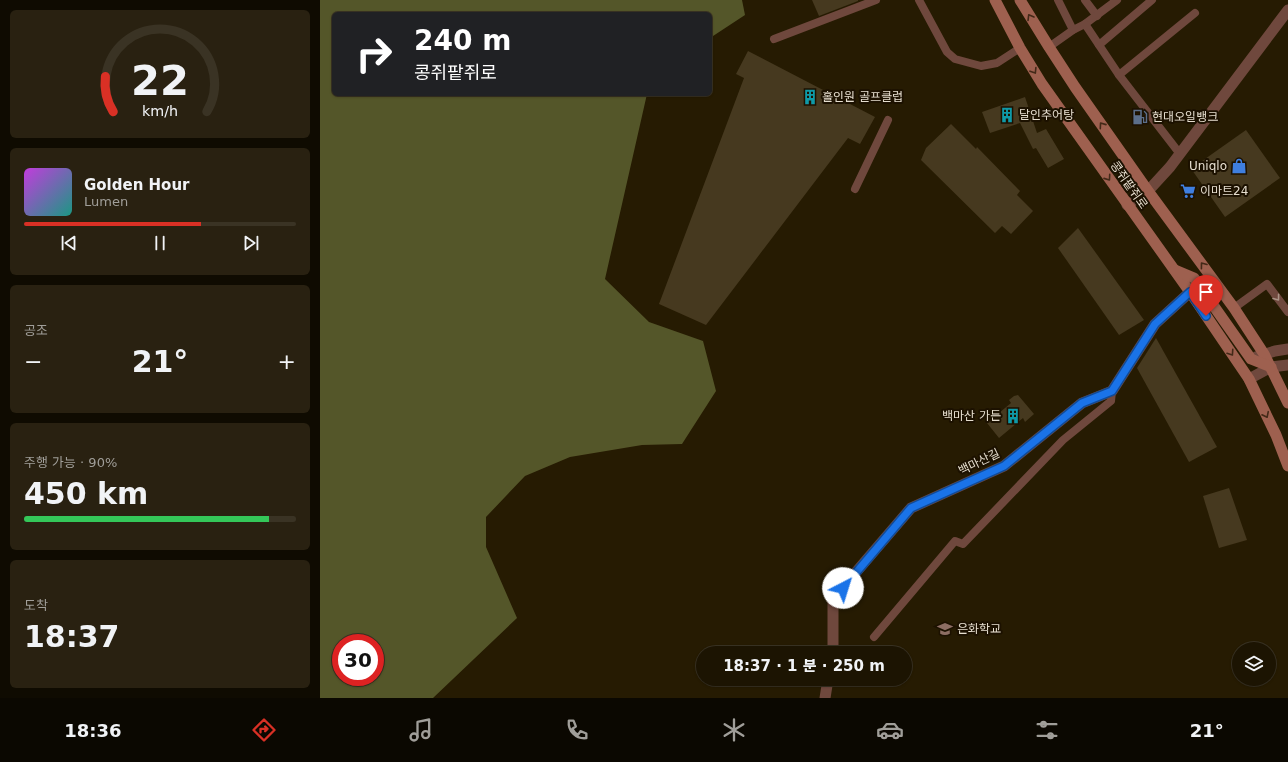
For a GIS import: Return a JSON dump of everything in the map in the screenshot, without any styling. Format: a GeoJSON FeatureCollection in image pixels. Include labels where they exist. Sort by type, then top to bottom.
{"type":"FeatureCollection","features":[{"type":"Feature","properties":{"kind":"main road","name":"콩쥐팥쥐로"},"geometry":{"type":"LineString","coordinates":[[995,0],[1020,48],[1042,84],[1190,292],[1249,380],[1276,435],[1288,466]]}},
{"type":"Feature","properties":{"kind":"main road","name":"콩쥐팥쥐로"},"geometry":{"type":"LineString","coordinates":[[1020,0],[1075,87],[1148,191],[1234,308],[1264,354],[1288,403]]}},
{"type":"Feature","properties":{"kind":"main road"},"geometry":{"type":"LineString","coordinates":[[1174,270],[1194,278],[1251,359],[1271,367]]}},
{"type":"Feature","properties":{"kind":"street"},"geometry":{"type":"LineString","coordinates":[[1127,205],[1148,191],[1170,167],[1288,10]]}},
{"type":"Feature","properties":{"kind":"street"},"geometry":{"type":"LineString","coordinates":[[1112,391],[1155,324],[1190,292]]}},
{"type":"Feature","properties":{"kind":"street"},"geometry":{"type":"LineString","coordinates":[[1240,366],[1251,359],[1264,354],[1288,349]]}},
{"type":"Feature","properties":{"kind":"street"},"geometry":{"type":"LineString","coordinates":[[1249,380],[1271,367],[1288,366]]}},
{"type":"Feature","properties":{"kind":"street","name":"백마산길"},"geometry":{"type":"LineString","coordinates":[[833,646],[833,599],[911,508],[1004,466],[1082,403],[1112,391]]}},
{"type":"Feature","properties":{"kind":"street"},"geometry":{"type":"LineString","coordinates":[[826,698],[827,686]]}},
{"type":"Feature","properties":{"kind":"lane"},"geometry":{"type":"LineString","coordinates":[[774,39],[876,0]]}},
{"type":"Feature","properties":{"kind":"lane"},"geometry":{"type":"LineString","coordinates":[[918,0],[947,52],[955,59],[981,66],[997,63],[1020,48]]}},
{"type":"Feature","properties":{"kind":"lane"},"geometry":{"type":"LineString","coordinates":[[1058,0],[1073,30]]}},
{"type":"Feature","properties":{"kind":"lane"},"geometry":{"type":"LineString","coordinates":[[1085,0],[1097,16]]}},
{"type":"Feature","properties":{"kind":"lane"},"geometry":{"type":"LineString","coordinates":[[1049,47],[1073,30],[1097,16],[1117,0]]}},
{"type":"Feature","properties":{"kind":"lane"},"geometry":{"type":"LineString","coordinates":[[1099,45],[1152,0]]}},
{"type":"Feature","properties":{"kind":"lane"},"geometry":{"type":"LineString","coordinates":[[1119,75],[1196,13]]}},
{"type":"Feature","properties":{"kind":"lane"},"geometry":{"type":"LineString","coordinates":[[1085,24],[1119,75],[1180,154]]}},
{"type":"Feature","properties":{"kind":"lane"},"geometry":{"type":"LineString","coordinates":[[854,189],[888,120]]}},
{"type":"Feature","properties":{"kind":"lane"},"geometry":{"type":"LineString","coordinates":[[1234,308],[1267,284],[1288,312]]}},
{"type":"Feature","properties":{"kind":"lane"},"geometry":{"type":"LineString","coordinates":[[874,637],[955,542],[964,544],[1063,440],[1112,401],[1112,391]]}},
{"type":"Feature","properties":{"kind":"green space"},"geometry":{"type":"Polygon","coordinates":[[[320,0],[742,0],[745,15],[712,37],[712,12],[332,12],[332,96],[647,96],[605,279],[649,322],[703,341],[716,391],[682,444],[642,445],[570,457],[525,476],[486,517],[486,547],[517,618],[433,698],[320,698],[320,0]]]}},
{"type":"Feature","properties":{"kind":"building"},"geometry":{"type":"Polygon","coordinates":[[[812,0],[858,0],[858,1],[819,16],[812,0]]]}},
{"type":"Feature","properties":{"kind":"building"},"geometry":{"type":"Polygon","coordinates":[[[748,51],[875,117],[860,144],[848,138],[706,325],[659,304],[744,78],[736,74],[748,51]]]}},
{"type":"Feature","properties":{"kind":"building"},"geometry":{"type":"Polygon","coordinates":[[[1025,97],[1037,133],[1046,129],[1064,159],[1048,168],[1036,148],[1033,149],[1020,123],[990,133],[982,112],[1025,97]]]}},
{"type":"Feature","properties":{"kind":"building"},"geometry":{"type":"Polygon","coordinates":[[[951,124],[976,149],[977,147],[1020,191],[1017,195],[1033,211],[1011,234],[1002,226],[995,233],[921,160],[926,148],[951,124]]]}},
{"type":"Feature","properties":{"kind":"building"},"geometry":{"type":"Polygon","coordinates":[[[1246,130],[1280,178],[1225,217],[1192,170],[1195,166],[1246,130]]]}},
{"type":"Feature","properties":{"kind":"building"},"geometry":{"type":"Polygon","coordinates":[[[1078,228],[1144,320],[1119,335],[1058,248],[1078,228]]]}},
{"type":"Feature","properties":{"kind":"building"},"geometry":{"type":"Polygon","coordinates":[[[1156,338],[1217,447],[1189,462],[1137,368],[1156,338]]]}},
{"type":"Feature","properties":{"kind":"building","name":"백마산 가든"},"geometry":{"type":"Polygon","coordinates":[[[1018,395],[1034,414],[1025,422],[1023,418],[999,438],[987,423],[1011,403],[1009,400],[1018,395]]]}},
{"type":"Feature","properties":{"kind":"building"},"geometry":{"type":"Polygon","coordinates":[[[1229,488],[1247,540],[1219,548],[1203,496],[1229,488]]]}},
{"type":"Feature","properties":{"kind":"place","name":"홀인원 골프클럽"},"geometry":{"type":"Point","coordinates":[810,97]}},
{"type":"Feature","properties":{"kind":"place","name":"달인추어탕"},"geometry":{"type":"Point","coordinates":[1007,115]}},
{"type":"Feature","properties":{"kind":"place","name":"현대오일뱅크"},"geometry":{"type":"Point","coordinates":[1140,117]}},
{"type":"Feature","properties":{"kind":"place","name":"Uniqlo"},"geometry":{"type":"Point","coordinates":[1239,166]}},
{"type":"Feature","properties":{"kind":"place","name":"이마트24"},"geometry":{"type":"Point","coordinates":[1188,191]}},
{"type":"Feature","properties":{"kind":"place","name":"백마산 가든"},"geometry":{"type":"Point","coordinates":[1013,416]}},
{"type":"Feature","properties":{"kind":"place","name":"은화학교"},"geometry":{"type":"Point","coordinates":[945,629]}},
{"type":"Feature","properties":{"kind":"route"},"geometry":{"type":"LineString","coordinates":[[843,588],[911,508],[1004,466],[1082,403],[1112,391],[1155,324],[1190,292],[1206,316]]}}]}
